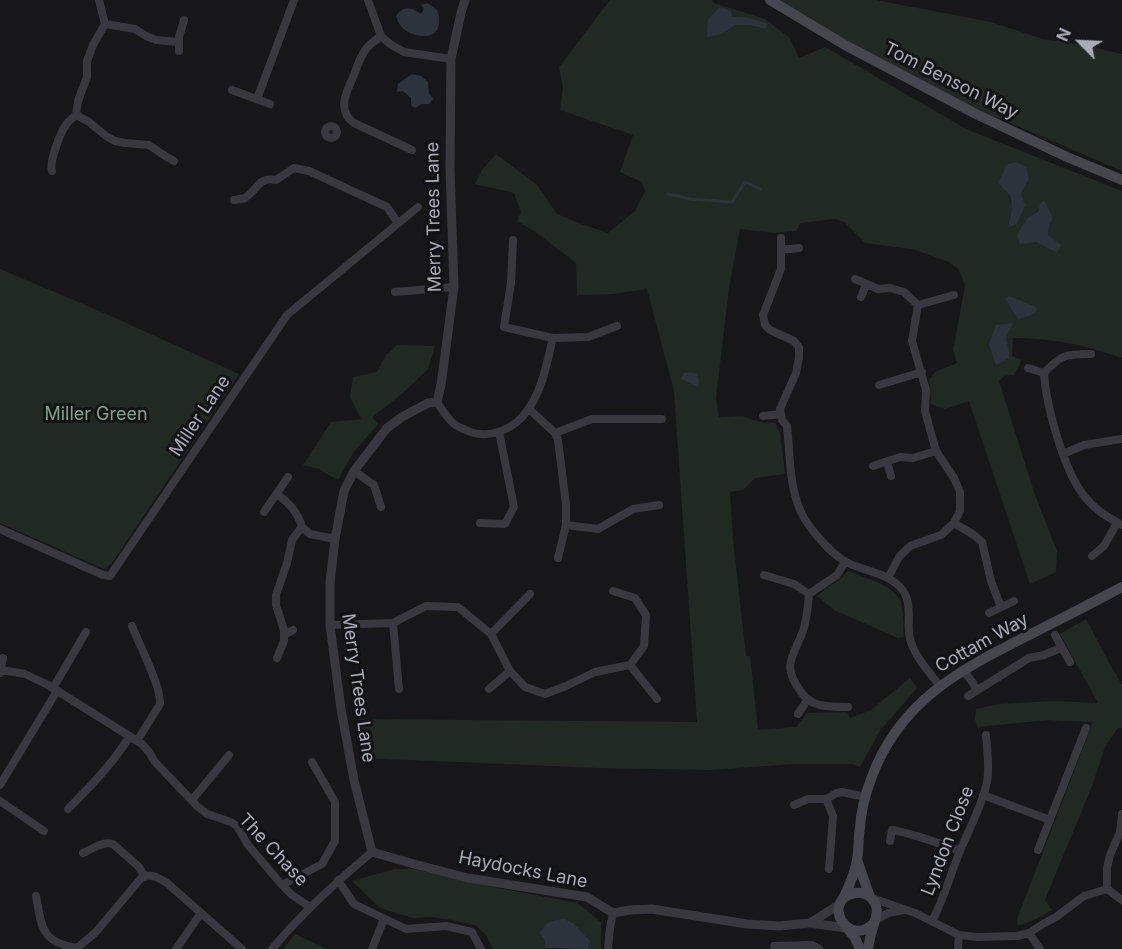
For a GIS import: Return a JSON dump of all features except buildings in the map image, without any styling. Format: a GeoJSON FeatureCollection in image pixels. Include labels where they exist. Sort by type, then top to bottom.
{"type":"FeatureCollection","features":[{"type":"Feature","properties":{"kind":"main road","name":"Tom Benson Way"},"geometry":{"type":"LineString","coordinates":[[770,0],[845,45],[974,113],[1051,150],[1122,180]]}},
{"type":"Feature","properties":{"kind":"main road","name":"Cottam Way"},"geometry":{"type":"LineString","coordinates":[[842,901],[849,887],[857,859],[865,797],[877,764],[896,730],[917,706],[963,670],[1122,587]]}},
{"type":"Feature","properties":{"kind":"main road","name":"Cottam Way"},"geometry":{"type":"LineString","coordinates":[[857,859],[870,897]]}},
{"type":"Feature","properties":{"kind":"main road"},"geometry":{"type":"LineString","coordinates":[[860,949],[855,938],[841,923],[838,910],[842,901],[853,893],[870,897],[877,908],[868,949]]}},
{"type":"Feature","properties":{"kind":"main road"},"geometry":{"type":"LineString","coordinates":[[847,929],[865,931],[875,922]]}},
{"type":"Feature","properties":{"kind":"street"},"geometry":{"type":"LineString","coordinates":[[52,171],[51,159],[65,125],[76,115],[78,101],[87,77],[87,61],[105,24],[99,0]]}},
{"type":"Feature","properties":{"kind":"street"},"geometry":{"type":"LineString","coordinates":[[257,99],[294,0]]}},
{"type":"Feature","properties":{"kind":"street"},"geometry":{"type":"LineString","coordinates":[[368,0],[381,36],[404,52],[451,58]]}},
{"type":"Feature","properties":{"kind":"street","name":"Merry Trees Lane"},"geometry":{"type":"LineString","coordinates":[[372,852],[354,780],[341,709],[330,625],[330,583],[344,491],[354,471],[387,428],[402,417],[429,403],[437,402],[441,385],[454,287],[450,170],[451,58],[460,13],[465,0]]}},
{"type":"Feature","properties":{"kind":"street"},"geometry":{"type":"LineString","coordinates":[[105,24],[135,28],[146,36],[179,46],[184,20]]}},
{"type":"Feature","properties":{"kind":"street"},"geometry":{"type":"LineString","coordinates":[[381,36],[368,46],[362,55],[343,99],[345,112],[349,120],[354,123],[412,150]]}},
{"type":"Feature","properties":{"kind":"street"},"geometry":{"type":"LineString","coordinates":[[232,90],[270,104]]}},
{"type":"Feature","properties":{"kind":"street"},"geometry":{"type":"LineString","coordinates":[[76,115],[114,141],[149,145],[174,160]]}},
{"type":"Feature","properties":{"kind":"street"},"geometry":{"type":"LineString","coordinates":[[337,129],[349,120]]}},
{"type":"Feature","properties":{"kind":"street"},"geometry":{"type":"LineString","coordinates":[[234,200],[244,198],[261,182],[268,179],[276,180],[294,168],[309,171],[387,207],[398,223]]}},
{"type":"Feature","properties":{"kind":"street","name":"Miller Lane"},"geometry":{"type":"LineString","coordinates":[[0,529],[103,575],[111,576],[287,315],[418,207]]}},
{"type":"Feature","properties":{"kind":"street"},"geometry":{"type":"LineString","coordinates":[[781,237],[781,270],[763,315],[765,324],[770,330],[794,341],[800,347],[796,373],[780,409],[782,420],[787,426],[795,496],[800,511],[830,551],[845,562],[888,578],[900,587],[907,597],[910,638],[917,655],[940,686]]}},
{"type":"Feature","properties":{"kind":"street"},"geometry":{"type":"LineString","coordinates":[[513,240],[511,283],[504,327],[553,338],[588,337],[617,326]]}},
{"type":"Feature","properties":{"kind":"street"},"geometry":{"type":"LineString","coordinates":[[781,250],[799,248]]}},
{"type":"Feature","properties":{"kind":"street"},"geometry":{"type":"LineString","coordinates":[[855,279],[878,289],[890,288],[904,292],[918,305]]}},
{"type":"Feature","properties":{"kind":"street"},"geometry":{"type":"LineString","coordinates":[[861,297],[866,285]]}},
{"type":"Feature","properties":{"kind":"street"},"geometry":{"type":"LineString","coordinates":[[395,292],[454,287]]}},
{"type":"Feature","properties":{"kind":"street"},"geometry":{"type":"LineString","coordinates":[[918,305],[954,295]]}},
{"type":"Feature","properties":{"kind":"street"},"geometry":{"type":"LineString","coordinates":[[888,578],[899,557],[910,546],[941,535],[954,523],[960,511],[960,492],[954,478],[936,452],[925,411],[926,390],[912,341],[918,305]]}},
{"type":"Feature","properties":{"kind":"street"},"geometry":{"type":"LineString","coordinates":[[437,402],[455,426],[471,433],[485,436],[514,424],[529,409],[543,380],[553,338]]}},
{"type":"Feature","properties":{"kind":"street"},"geometry":{"type":"LineString","coordinates":[[1044,373],[1066,354],[1091,354]]}},
{"type":"Feature","properties":{"kind":"street"},"geometry":{"type":"LineString","coordinates":[[1028,368],[1044,373]]}},
{"type":"Feature","properties":{"kind":"street"},"geometry":{"type":"LineString","coordinates":[[879,385],[922,372]]}},
{"type":"Feature","properties":{"kind":"street"},"geometry":{"type":"LineString","coordinates":[[1044,373],[1050,407],[1063,454],[1076,485],[1104,515],[1120,524],[1104,546],[1092,556]]}},
{"type":"Feature","properties":{"kind":"street"},"geometry":{"type":"LineString","coordinates":[[529,409],[555,433],[558,440],[566,525],[558,558]]}},
{"type":"Feature","properties":{"kind":"street"},"geometry":{"type":"LineString","coordinates":[[763,416],[781,414]]}},
{"type":"Feature","properties":{"kind":"street"},"geometry":{"type":"LineString","coordinates":[[555,433],[592,419],[662,419]]}},
{"type":"Feature","properties":{"kind":"street"},"geometry":{"type":"LineString","coordinates":[[480,523],[505,524],[514,507],[499,432]]}},
{"type":"Feature","properties":{"kind":"street"},"geometry":{"type":"LineString","coordinates":[[1063,454],[1084,445],[1122,439]]}},
{"type":"Feature","properties":{"kind":"street"},"geometry":{"type":"LineString","coordinates":[[873,466],[900,457],[913,458],[936,452]]}},
{"type":"Feature","properties":{"kind":"street"},"geometry":{"type":"LineString","coordinates":[[887,462],[891,476]]}},
{"type":"Feature","properties":{"kind":"street"},"geometry":{"type":"LineString","coordinates":[[354,471],[374,485],[381,507]]}},
{"type":"Feature","properties":{"kind":"street"},"geometry":{"type":"LineString","coordinates":[[264,512],[288,477]]}},
{"type":"Feature","properties":{"kind":"street"},"geometry":{"type":"LineString","coordinates":[[277,494],[291,505],[302,526],[310,534],[335,539]]}},
{"type":"Feature","properties":{"kind":"street"},"geometry":{"type":"LineString","coordinates":[[566,525],[598,529],[633,509],[658,505]]}},
{"type":"Feature","properties":{"kind":"street"},"geometry":{"type":"LineString","coordinates":[[954,523],[982,542],[991,581],[1001,606]]}},
{"type":"Feature","properties":{"kind":"street"},"geometry":{"type":"LineString","coordinates":[[277,658],[284,641],[284,630],[276,605],[276,595],[292,540],[302,526]]}},
{"type":"Feature","properties":{"kind":"street"},"geometry":{"type":"LineString","coordinates":[[845,562],[837,575],[809,594],[803,631],[792,655],[790,669],[794,683],[804,697],[818,705],[848,707]]}},
{"type":"Feature","properties":{"kind":"street"},"geometry":{"type":"LineString","coordinates":[[764,575],[794,584],[809,594]]}},
{"type":"Feature","properties":{"kind":"street"},"geometry":{"type":"LineString","coordinates":[[330,625],[393,623],[426,606],[458,607],[491,634],[510,671],[525,687],[545,694],[567,687],[595,672],[630,665],[644,646],[646,615],[635,598],[613,591]]}},
{"type":"Feature","properties":{"kind":"street"},"geometry":{"type":"LineString","coordinates":[[491,634],[530,594]]}},
{"type":"Feature","properties":{"kind":"street"},"geometry":{"type":"LineString","coordinates":[[989,613],[1014,601]]}},
{"type":"Feature","properties":{"kind":"street"},"geometry":{"type":"LineString","coordinates":[[393,623],[399,689]]}},
{"type":"Feature","properties":{"kind":"street"},"geometry":{"type":"LineString","coordinates":[[68,809],[134,739],[160,704],[156,683],[132,626]]}},
{"type":"Feature","properties":{"kind":"street"},"geometry":{"type":"LineString","coordinates":[[284,635],[293,630]]}},
{"type":"Feature","properties":{"kind":"street"},"geometry":{"type":"LineString","coordinates":[[0,785],[86,632]]}},
{"type":"Feature","properties":{"kind":"street"},"geometry":{"type":"LineString","coordinates":[[1055,635],[1070,662]]}},
{"type":"Feature","properties":{"kind":"street"},"geometry":{"type":"LineString","coordinates":[[968,696],[1029,658],[1044,656],[1061,648]]}},
{"type":"Feature","properties":{"kind":"street"},"geometry":{"type":"LineString","coordinates":[[0,674],[3,658]]}},
{"type":"Feature","properties":{"kind":"street"},"geometry":{"type":"LineString","coordinates":[[630,665],[657,699]]}},
{"type":"Feature","properties":{"kind":"street","name":"The Chase"},"geometry":{"type":"LineString","coordinates":[[1,670],[25,674],[134,739],[149,752],[154,762],[207,813],[237,826],[248,845],[282,885],[310,907]]}},
{"type":"Feature","properties":{"kind":"street"},"geometry":{"type":"LineString","coordinates":[[963,670],[973,682],[976,690]]}},
{"type":"Feature","properties":{"kind":"street"},"geometry":{"type":"LineString","coordinates":[[489,689],[510,671]]}},
{"type":"Feature","properties":{"kind":"street"},"geometry":{"type":"LineString","coordinates":[[798,714],[808,699]]}},
{"type":"Feature","properties":{"kind":"street"},"geometry":{"type":"LineString","coordinates":[[1038,850],[1086,728]]}},
{"type":"Feature","properties":{"kind":"street","name":"Lyndon Close"},"geometry":{"type":"LineString","coordinates":[[932,921],[983,795],[988,764],[986,735]]}},
{"type":"Feature","properties":{"kind":"street"},"geometry":{"type":"LineString","coordinates":[[192,800],[229,755]]}},
{"type":"Feature","properties":{"kind":"street"},"geometry":{"type":"LineString","coordinates":[[282,885],[322,864],[335,841],[335,802],[312,762]]}},
{"type":"Feature","properties":{"kind":"street"},"geometry":{"type":"LineString","coordinates":[[794,805],[808,799],[826,799],[837,792],[865,797]]}},
{"type":"Feature","properties":{"kind":"street"},"geometry":{"type":"LineString","coordinates":[[983,795],[1050,820]]}},
{"type":"Feature","properties":{"kind":"street"},"geometry":{"type":"LineString","coordinates":[[826,799],[833,816],[829,869]]}},
{"type":"Feature","properties":{"kind":"street"},"geometry":{"type":"LineString","coordinates":[[0,801],[44,831]]}},
{"type":"Feature","properties":{"kind":"street"},"geometry":{"type":"LineString","coordinates":[[1107,889],[1107,868],[1120,832],[1122,814]]}},
{"type":"Feature","properties":{"kind":"street"},"geometry":{"type":"LineString","coordinates":[[890,841],[892,831],[901,832],[920,836],[960,851]]}},
{"type":"Feature","properties":{"kind":"street"},"geometry":{"type":"LineString","coordinates":[[83,853],[104,843],[113,844],[139,867],[145,877]]}},
{"type":"Feature","properties":{"kind":"street"},"geometry":{"type":"LineString","coordinates":[[272,949],[310,907],[372,852]]}},
{"type":"Feature","properties":{"kind":"street","name":"Haydocks Lane"},"geometry":{"type":"LineString","coordinates":[[372,852],[468,878],[587,897],[613,913]]}},
{"type":"Feature","properties":{"kind":"street"},"geometry":{"type":"LineString","coordinates":[[36,896],[45,933],[64,946],[77,949],[96,932],[133,887],[145,877],[155,875],[242,949]]}},
{"type":"Feature","properties":{"kind":"street"},"geometry":{"type":"LineString","coordinates":[[338,880],[354,904],[384,919],[406,929],[446,926],[472,932],[481,949]]}},
{"type":"Feature","properties":{"kind":"street"},"geometry":{"type":"LineString","coordinates":[[1107,889],[1122,900]]}},
{"type":"Feature","properties":{"kind":"street"},"geometry":{"type":"LineString","coordinates":[[870,897],[915,913],[959,934],[977,937],[1017,936],[1029,933],[1056,917],[1084,896],[1107,889]]}},
{"type":"Feature","properties":{"kind":"street"},"geometry":{"type":"LineString","coordinates":[[810,923],[842,901]]}},
{"type":"Feature","properties":{"kind":"street"},"geometry":{"type":"LineString","coordinates":[[608,949],[613,913],[630,910],[652,909],[747,924],[779,926],[810,923],[847,929]]}},
{"type":"Feature","properties":{"kind":"street"},"geometry":{"type":"LineString","coordinates":[[875,922],[893,911],[905,910]]}},
{"type":"Feature","properties":{"kind":"street"},"geometry":{"type":"LineString","coordinates":[[176,949],[201,913]]}},
{"type":"Feature","properties":{"kind":"street"},"geometry":{"type":"LineString","coordinates":[[372,949],[384,919]]}},
{"type":"Feature","properties":{"kind":"street"},"geometry":{"type":"LineString","coordinates":[[1029,933],[1040,949]]}},
{"type":"Feature","properties":{"kind":"street"},"geometry":{"type":"LineString","coordinates":[[958,949],[959,934]]}},
{"type":"Feature","properties":{"kind":"street"},"geometry":{"type":"LineString","coordinates":[[774,946],[812,945],[819,949]]}},
{"type":"Feature","properties":{"kind":"green space"},"geometry":{"type":"Polygon","coordinates":[[[610,0],[711,0],[714,3],[765,19],[790,38],[799,58],[825,47],[966,129],[1122,191],[1122,358],[1069,343],[1013,338],[1012,356],[1022,360],[1014,375],[1004,376],[999,381],[1034,492],[1057,551],[1056,572],[1030,584],[969,401],[945,409],[931,404],[929,380],[935,372],[957,363],[953,350],[965,286],[959,270],[949,262],[912,249],[865,243],[844,222],[834,219],[800,223],[796,231],[774,233],[740,229],[729,288],[716,398],[719,417],[742,416],[759,422],[775,423],[780,433],[785,474],[755,478],[743,490],[730,492],[746,656],[750,656],[758,730],[796,727],[807,713],[847,712],[850,718],[871,710],[910,678],[917,688],[879,732],[860,767],[853,764],[795,764],[709,770],[597,768],[362,758],[357,719],[697,722],[674,391],[647,289],[613,294],[577,295],[576,263],[517,221],[521,212],[514,193],[475,184],[482,170],[496,154],[537,185],[557,214],[608,233],[635,211],[645,191],[642,182],[620,172],[633,135],[560,110],[563,88],[559,67],[610,0]],[[731,11],[722,34],[735,25],[749,25],[765,29],[733,17],[731,11]],[[1029,179],[1008,193],[1012,206],[1008,226],[1029,179]],[[1039,211],[1028,217],[1036,242],[1057,253],[1048,236],[1049,225],[1039,211]]]}},
{"type":"Feature","properties":{"kind":"green space"},"geometry":{"type":"Polygon","coordinates":[[[780,0],[876,0],[991,22],[1043,39],[1122,54],[1122,171],[975,108],[842,41],[780,0]]]}},
{"type":"Feature","properties":{"kind":"green space","name":"Miller Green"},"geometry":{"type":"Polygon","coordinates":[[[0,269],[239,374],[112,563],[104,569],[0,523],[0,269]]]}},
{"type":"Feature","properties":{"kind":"green space"},"geometry":{"type":"Polygon","coordinates":[[[397,345],[435,346],[428,369],[403,393],[372,417],[378,424],[353,453],[338,480],[319,469],[303,465],[331,422],[361,419],[350,397],[353,377],[377,372],[386,355],[397,345]]]}},
{"type":"Feature","properties":{"kind":"green space"},"geometry":{"type":"Polygon","coordinates":[[[848,571],[879,583],[898,597],[903,611],[904,637],[898,638],[834,610],[817,596],[848,571]]]}},
{"type":"Feature","properties":{"kind":"green space"},"geometry":{"type":"Polygon","coordinates":[[[1086,619],[1122,685],[1122,728],[1118,728],[1105,747],[1092,786],[1045,900],[1052,910],[1018,926],[1017,919],[1093,722],[1048,720],[977,727],[976,709],[999,704],[1052,701],[1098,703],[1060,634],[1086,619]]]}},
{"type":"Feature","properties":{"kind":"green space"},"geometry":{"type":"Polygon","coordinates":[[[395,869],[414,869],[577,903],[601,922],[601,949],[588,949],[589,941],[545,940],[545,948],[548,949],[493,949],[486,935],[475,925],[429,917],[413,918],[380,908],[352,881],[395,869]]]}},
{"type":"Feature","properties":{"kind":"green space"},"geometry":{"type":"Polygon","coordinates":[[[295,934],[327,949],[283,949],[295,934]]]}},
{"type":"Feature","properties":{"kind":"shaded area"},"geometry":{"type":"Polygon","coordinates":[[[427,3],[438,13],[439,22],[436,32],[429,36],[419,36],[402,28],[396,16],[399,12],[408,8],[421,14],[424,9],[421,5],[427,3]]]}},
{"type":"Feature","properties":{"kind":"shaded area"},"geometry":{"type":"Polygon","coordinates":[[[720,7],[731,11],[733,17],[745,17],[768,24],[765,29],[749,25],[735,25],[722,34],[707,37],[708,20],[720,7]]]}},
{"type":"Feature","properties":{"kind":"shaded area"},"geometry":{"type":"Polygon","coordinates":[[[412,74],[421,76],[428,82],[429,93],[433,99],[429,104],[422,104],[415,108],[411,105],[411,98],[403,91],[397,92],[398,84],[412,74]]]}},
{"type":"Feature","properties":{"kind":"shaded area"},"geometry":{"type":"Polygon","coordinates":[[[1016,162],[1026,167],[1029,179],[1021,194],[1025,205],[1017,224],[1008,227],[1011,201],[999,182],[1006,165],[1016,162]]]}},
{"type":"Feature","properties":{"kind":"shaded area"},"geometry":{"type":"Polygon","coordinates":[[[1044,200],[1053,218],[1049,225],[1048,235],[1061,245],[1057,253],[1036,242],[1020,244],[1017,235],[1028,217],[1039,211],[1040,204],[1044,200]]]}},
{"type":"Feature","properties":{"kind":"shaded area"},"geometry":{"type":"Polygon","coordinates":[[[1009,296],[1036,307],[1037,311],[1018,319],[1005,299],[1009,296]]]}},
{"type":"Feature","properties":{"kind":"shaded area"},"geometry":{"type":"Polygon","coordinates":[[[1013,323],[1006,338],[1010,358],[996,365],[989,344],[996,325],[1013,323]]]}},
{"type":"Feature","properties":{"kind":"shaded area"},"geometry":{"type":"Polygon","coordinates":[[[684,373],[697,374],[698,387],[681,379],[684,373]]]}},
{"type":"Feature","properties":{"kind":"shaded area"},"geometry":{"type":"Polygon","coordinates":[[[564,919],[573,923],[590,941],[588,949],[545,948],[545,940],[540,933],[550,922],[564,919]]]}},
{"type":"Feature","properties":{"kind":"waterway"},"geometry":{"type":"LineString","coordinates":[[668,194],[690,199],[732,202],[745,182],[761,189]]}}]}
